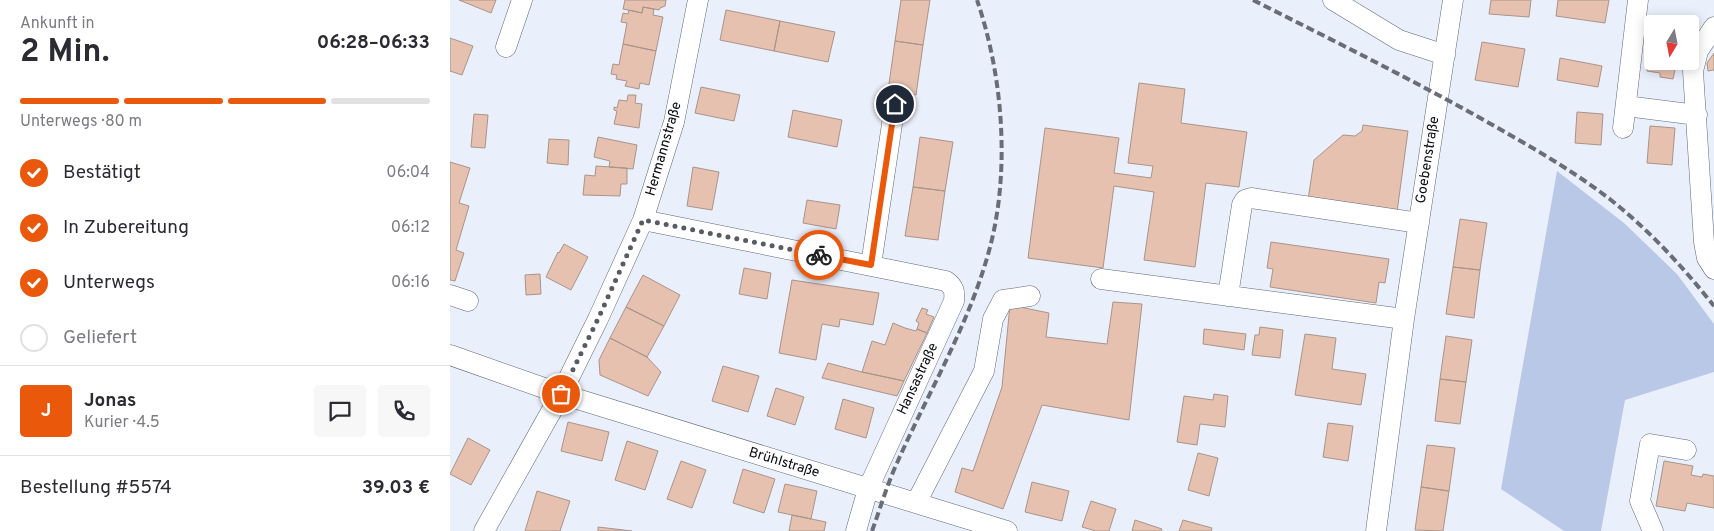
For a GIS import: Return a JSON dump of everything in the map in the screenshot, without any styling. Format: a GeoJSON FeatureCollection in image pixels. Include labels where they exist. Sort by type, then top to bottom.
{"type":"FeatureCollection","features":[{"type":"Feature","properties":{"kind":"street"},"geometry":{"type":"LineString","coordinates":[[506,47],[522,0]]}},
{"type":"Feature","properties":{"kind":"street","name":"Hermannstraße"},"geometry":{"type":"LineString","coordinates":[[484,531],[561,394],[643,220],[674,122],[698,0]]}},
{"type":"Feature","properties":{"kind":"street"},"geometry":{"type":"LineString","coordinates":[[1333,0],[1399,40],[1445,55]]}},
{"type":"Feature","properties":{"kind":"street","name":"Goebenstraße"},"geometry":{"type":"LineString","coordinates":[[1376,531],[1404,319],[1453,0]]}},
{"type":"Feature","properties":{"kind":"street"},"geometry":{"type":"LineString","coordinates":[[1623,128],[1638,0]]}},
{"type":"Feature","properties":{"kind":"street"},"geometry":{"type":"LineString","coordinates":[[1714,28],[1698,51],[1693,71],[1704,242],[1707,258],[1714,269]]}},
{"type":"Feature","properties":{"kind":"street"},"geometry":{"type":"LineString","coordinates":[[643,220],[871,265],[895,104]]}},
{"type":"Feature","properties":{"kind":"street"},"geometry":{"type":"LineString","coordinates":[[1626,106],[1696,115]]}},
{"type":"Feature","properties":{"kind":"street"},"geometry":{"type":"LineString","coordinates":[[1228,296],[1242,205],[1245,200],[1251,198],[1419,223]]}},
{"type":"Feature","properties":{"kind":"street","name":"Hansastraße"},"geometry":{"type":"LineString","coordinates":[[856,531],[868,489],[954,301],[955,293],[953,286],[946,281],[871,265]]}},
{"type":"Feature","properties":{"kind":"street"},"geometry":{"type":"LineString","coordinates":[[1101,279],[1404,319]]}},
{"type":"Feature","properties":{"kind":"street"},"geometry":{"type":"LineString","coordinates":[[916,503],[984,371],[993,319],[1004,300],[1030,296]]}},
{"type":"Feature","properties":{"kind":"street","name":"Brühlstraße"},"geometry":{"type":"LineString","coordinates":[[450,355],[561,394],[1007,531]]}},
{"type":"Feature","properties":{"kind":"street"},"geometry":{"type":"LineString","coordinates":[[1653,531],[1640,501],[1650,444],[1686,450]]}},
{"type":"Feature","properties":{"kind":"shaded area"},"geometry":{"type":"Polygon","coordinates":[[[1557,171],[1624,223],[1677,274],[1714,324],[1714,372],[1625,400],[1601,531],[1564,531],[1501,489],[1557,171]]]}},
{"type":"Feature","properties":{"kind":"building"},"geometry":{"type":"Polygon","coordinates":[[[459,0],[496,0],[491,13],[459,0]]]}},
{"type":"Feature","properties":{"kind":"building"},"geometry":{"type":"Polygon","coordinates":[[[625,0],[666,0],[665,6],[659,10],[643,7],[642,13],[623,9],[625,0]]]}},
{"type":"Feature","properties":{"kind":"building"},"geometry":{"type":"Polygon","coordinates":[[[901,0],[930,0],[923,45],[895,41],[901,0]]]}},
{"type":"Feature","properties":{"kind":"building"},"geometry":{"type":"Polygon","coordinates":[[[1491,0],[1531,0],[1529,17],[1489,14],[1491,0]]]}},
{"type":"Feature","properties":{"kind":"building"},"geometry":{"type":"Polygon","coordinates":[[[1558,0],[1609,0],[1605,23],[1556,16],[1558,0]]]}},
{"type":"Feature","properties":{"kind":"building"},"geometry":{"type":"Polygon","coordinates":[[[643,7],[654,9],[653,15],[663,17],[656,51],[623,44],[627,23],[621,22],[623,13],[628,14],[629,10],[642,13],[643,7]]]}},
{"type":"Feature","properties":{"kind":"building"},"geometry":{"type":"Polygon","coordinates":[[[726,10],[780,21],[774,51],[720,40],[726,10]]]}},
{"type":"Feature","properties":{"kind":"building"},"geometry":{"type":"Polygon","coordinates":[[[780,21],[835,32],[828,62],[774,51],[780,21]]]}},
{"type":"Feature","properties":{"kind":"building"},"geometry":{"type":"Polygon","coordinates":[[[450,38],[473,46],[462,75],[450,71],[450,38]]]}},
{"type":"Feature","properties":{"kind":"building"},"geometry":{"type":"Polygon","coordinates":[[[895,41],[923,45],[916,95],[888,91],[895,41]]]}},
{"type":"Feature","properties":{"kind":"building"},"geometry":{"type":"Polygon","coordinates":[[[1482,42],[1525,49],[1518,87],[1475,80],[1482,42]]]}},
{"type":"Feature","properties":{"kind":"building"},"geometry":{"type":"Polygon","coordinates":[[[623,44],[656,51],[649,85],[640,83],[639,89],[625,86],[627,81],[616,79],[617,75],[611,74],[613,64],[619,65],[623,44]]]}},
{"type":"Feature","properties":{"kind":"building"},"geometry":{"type":"Polygon","coordinates":[[[1714,53],[1714,70],[1708,71],[1707,63],[1714,53]]]}},
{"type":"Feature","properties":{"kind":"building"},"geometry":{"type":"Polygon","coordinates":[[[1560,58],[1602,66],[1598,87],[1557,80],[1560,58]]]}},
{"type":"Feature","properties":{"kind":"building"},"geometry":{"type":"Polygon","coordinates":[[[1675,70],[1673,79],[1660,77],[1660,73],[1647,71],[1675,70]]]}},
{"type":"Feature","properties":{"kind":"building"},"geometry":{"type":"Polygon","coordinates":[[[1139,83],[1185,89],[1181,123],[1247,132],[1239,187],[1206,183],[1195,267],[1144,260],[1154,192],[1114,186],[1103,268],[1028,258],[1045,128],[1119,138],[1114,173],[1151,178],[1153,166],[1128,163],[1139,83]]]}},
{"type":"Feature","properties":{"kind":"building"},"geometry":{"type":"Polygon","coordinates":[[[701,87],[740,95],[734,121],[695,113],[701,87]]]}},
{"type":"Feature","properties":{"kind":"building"},"geometry":{"type":"Polygon","coordinates":[[[628,95],[636,95],[635,103],[642,104],[639,128],[614,124],[617,111],[614,110],[614,107],[617,108],[619,100],[627,101],[628,95]]]}},
{"type":"Feature","properties":{"kind":"building"},"geometry":{"type":"Polygon","coordinates":[[[793,110],[842,120],[837,147],[788,137],[793,110]]]}},
{"type":"Feature","properties":{"kind":"building"},"geometry":{"type":"Polygon","coordinates":[[[1577,112],[1603,114],[1601,145],[1575,143],[1577,112]]]}},
{"type":"Feature","properties":{"kind":"building"},"geometry":{"type":"Polygon","coordinates":[[[474,114],[488,115],[485,148],[471,147],[474,114]]]}},
{"type":"Feature","properties":{"kind":"building"},"geometry":{"type":"Polygon","coordinates":[[[1363,125],[1408,131],[1397,212],[1308,200],[1314,160],[1343,135],[1355,136],[1362,131],[1363,125]]]}},
{"type":"Feature","properties":{"kind":"building"},"geometry":{"type":"Polygon","coordinates":[[[1650,126],[1675,128],[1672,165],[1647,163],[1650,126]]]}},
{"type":"Feature","properties":{"kind":"building"},"geometry":{"type":"Polygon","coordinates":[[[598,137],[637,145],[633,169],[609,167],[610,161],[594,157],[598,137]]]}},
{"type":"Feature","properties":{"kind":"building"},"geometry":{"type":"Polygon","coordinates":[[[920,137],[953,142],[945,191],[913,187],[920,137]]]}},
{"type":"Feature","properties":{"kind":"building"},"geometry":{"type":"Polygon","coordinates":[[[549,139],[569,140],[568,165],[547,163],[549,139]]]}},
{"type":"Feature","properties":{"kind":"building"},"geometry":{"type":"Polygon","coordinates":[[[450,162],[470,168],[459,203],[469,206],[456,250],[464,253],[455,281],[450,280],[450,162]]]}},
{"type":"Feature","properties":{"kind":"building"},"geometry":{"type":"Polygon","coordinates":[[[596,166],[627,168],[627,184],[621,184],[620,196],[583,195],[585,175],[595,176],[596,166]]]}},
{"type":"Feature","properties":{"kind":"building"},"geometry":{"type":"Polygon","coordinates":[[[693,167],[719,172],[712,210],[687,206],[693,167]]]}},
{"type":"Feature","properties":{"kind":"building"},"geometry":{"type":"Polygon","coordinates":[[[913,187],[945,191],[938,240],[905,236],[913,187]]]}},
{"type":"Feature","properties":{"kind":"building"},"geometry":{"type":"Polygon","coordinates":[[[807,200],[840,205],[836,229],[803,223],[807,200]]]}},
{"type":"Feature","properties":{"kind":"building"},"geometry":{"type":"Polygon","coordinates":[[[1460,219],[1487,223],[1480,270],[1453,267],[1460,219]]]}},
{"type":"Feature","properties":{"kind":"building"},"geometry":{"type":"Polygon","coordinates":[[[1271,242],[1389,259],[1385,283],[1379,282],[1376,303],[1270,287],[1273,269],[1267,268],[1271,242]]]}},
{"type":"Feature","properties":{"kind":"building"},"geometry":{"type":"Polygon","coordinates":[[[564,244],[588,257],[571,290],[546,277],[564,244]]]}},
{"type":"Feature","properties":{"kind":"building"},"geometry":{"type":"Polygon","coordinates":[[[1453,267],[1480,270],[1474,318],[1446,314],[1453,267]]]}},
{"type":"Feature","properties":{"kind":"building"},"geometry":{"type":"Polygon","coordinates":[[[744,268],[771,273],[767,299],[739,294],[744,268]]]}},
{"type":"Feature","properties":{"kind":"building"},"geometry":{"type":"Polygon","coordinates":[[[540,274],[541,294],[526,295],[525,275],[540,274]]]}},
{"type":"Feature","properties":{"kind":"building"},"geometry":{"type":"Polygon","coordinates":[[[643,275],[680,295],[664,326],[626,307],[643,275]]]}},
{"type":"Feature","properties":{"kind":"building"},"geometry":{"type":"Polygon","coordinates":[[[792,280],[879,293],[873,325],[840,319],[839,327],[822,324],[816,360],[779,353],[792,280]]]}},
{"type":"Feature","properties":{"kind":"building"},"geometry":{"type":"Polygon","coordinates":[[[1113,302],[1142,304],[1129,420],[1042,405],[1003,509],[955,492],[962,468],[973,471],[1002,387],[1010,305],[1049,313],[1046,337],[1107,344],[1113,302]]]}},
{"type":"Feature","properties":{"kind":"building"},"geometry":{"type":"Polygon","coordinates":[[[626,307],[664,326],[647,357],[610,338],[626,307]]]}},
{"type":"Feature","properties":{"kind":"building"},"geometry":{"type":"Polygon","coordinates":[[[922,308],[928,310],[926,314],[934,317],[927,333],[917,329],[919,323],[916,321],[922,308]]]}},
{"type":"Feature","properties":{"kind":"building"},"geometry":{"type":"Polygon","coordinates":[[[893,323],[927,333],[904,381],[862,372],[872,341],[885,345],[893,323]]]}},
{"type":"Feature","properties":{"kind":"building"},"geometry":{"type":"Polygon","coordinates":[[[1260,327],[1283,330],[1280,358],[1252,355],[1255,335],[1259,335],[1260,327]]]}},
{"type":"Feature","properties":{"kind":"building"},"geometry":{"type":"Polygon","coordinates":[[[1204,329],[1246,334],[1244,350],[1203,344],[1204,329]]]}},
{"type":"Feature","properties":{"kind":"building"},"geometry":{"type":"Polygon","coordinates":[[[1305,334],[1336,338],[1332,369],[1366,374],[1361,405],[1295,395],[1305,334]]]}},
{"type":"Feature","properties":{"kind":"building"},"geometry":{"type":"Polygon","coordinates":[[[1446,336],[1472,340],[1466,382],[1440,379],[1446,336]]]}},
{"type":"Feature","properties":{"kind":"building"},"geometry":{"type":"Polygon","coordinates":[[[610,338],[647,357],[661,372],[648,396],[600,375],[599,360],[610,338]]]}},
{"type":"Feature","properties":{"kind":"building"},"geometry":{"type":"Polygon","coordinates":[[[828,363],[904,381],[897,396],[822,378],[828,363]]]}},
{"type":"Feature","properties":{"kind":"building"},"geometry":{"type":"Polygon","coordinates":[[[723,366],[759,376],[748,412],[712,401],[723,366]]]}},
{"type":"Feature","properties":{"kind":"building"},"geometry":{"type":"Polygon","coordinates":[[[1440,379],[1466,382],[1460,424],[1435,421],[1440,379]]]}},
{"type":"Feature","properties":{"kind":"building"},"geometry":{"type":"Polygon","coordinates":[[[776,388],[804,397],[795,425],[767,416],[776,388]]]}},
{"type":"Feature","properties":{"kind":"building"},"geometry":{"type":"Polygon","coordinates":[[[1214,394],[1228,396],[1225,427],[1200,424],[1197,445],[1177,442],[1184,396],[1213,400],[1214,394]]]}},
{"type":"Feature","properties":{"kind":"building"},"geometry":{"type":"Polygon","coordinates":[[[843,399],[874,408],[866,438],[835,429],[843,399]]]}},
{"type":"Feature","properties":{"kind":"building"},"geometry":{"type":"Polygon","coordinates":[[[568,422],[609,432],[602,461],[561,451],[568,422]]]}},
{"type":"Feature","properties":{"kind":"building"},"geometry":{"type":"Polygon","coordinates":[[[1328,423],[1353,426],[1348,461],[1323,457],[1328,423]]]}},
{"type":"Feature","properties":{"kind":"building"},"geometry":{"type":"Polygon","coordinates":[[[468,438],[490,450],[471,485],[450,474],[468,438]]]}},
{"type":"Feature","properties":{"kind":"building"},"geometry":{"type":"Polygon","coordinates":[[[627,441],[658,451],[645,490],[615,480],[627,441]]]}},
{"type":"Feature","properties":{"kind":"building"},"geometry":{"type":"Polygon","coordinates":[[[1427,445],[1455,448],[1449,491],[1421,487],[1427,445]]]}},
{"type":"Feature","properties":{"kind":"building"},"geometry":{"type":"Polygon","coordinates":[[[1198,453],[1218,458],[1209,496],[1188,490],[1198,453]]]}},
{"type":"Feature","properties":{"kind":"building"},"geometry":{"type":"Polygon","coordinates":[[[681,461],[706,470],[692,508],[667,499],[681,461]]]}},
{"type":"Feature","properties":{"kind":"building"},"geometry":{"type":"Polygon","coordinates":[[[1664,461],[1693,466],[1691,475],[1702,477],[1703,474],[1714,476],[1714,508],[1687,503],[1685,511],[1656,506],[1664,461]]]}},
{"type":"Feature","properties":{"kind":"building"},"geometry":{"type":"Polygon","coordinates":[[[743,469],[775,479],[764,513],[733,503],[743,469]]]}},
{"type":"Feature","properties":{"kind":"building"},"geometry":{"type":"Polygon","coordinates":[[[1032,482],[1069,491],[1062,521],[1025,512],[1032,482]]]}},
{"type":"Feature","properties":{"kind":"building"},"geometry":{"type":"Polygon","coordinates":[[[785,484],[817,491],[811,519],[778,512],[785,484]]]}},
{"type":"Feature","properties":{"kind":"building"},"geometry":{"type":"Polygon","coordinates":[[[1421,487],[1449,491],[1443,531],[1415,530],[1421,487]]]}},
{"type":"Feature","properties":{"kind":"building"},"geometry":{"type":"Polygon","coordinates":[[[537,491],[570,501],[560,531],[525,531],[537,491]]]}},
{"type":"Feature","properties":{"kind":"building"},"geometry":{"type":"Polygon","coordinates":[[[1091,501],[1116,509],[1109,531],[1096,531],[1082,527],[1091,501]]]}},
{"type":"Feature","properties":{"kind":"building"},"geometry":{"type":"Polygon","coordinates":[[[792,515],[826,522],[824,531],[789,531],[792,515]]]}},
{"type":"Feature","properties":{"kind":"building"},"geometry":{"type":"Polygon","coordinates":[[[1135,520],[1162,529],[1161,531],[1132,531],[1135,520]]]}},
{"type":"Feature","properties":{"kind":"building"},"geometry":{"type":"Polygon","coordinates":[[[1183,520],[1212,528],[1211,531],[1179,531],[1183,520]]]}},
{"type":"Feature","properties":{"kind":"building"},"geometry":{"type":"Polygon","coordinates":[[[598,527],[632,531],[598,531],[598,527]]]}},
{"type":"Feature","properties":{"kind":"railway"},"geometry":{"type":"LineString","coordinates":[[872,531],[897,463],[968,311],[987,258],[995,227],[1002,162],[1001,129],[993,62],[977,0]]}},
{"type":"Feature","properties":{"kind":"railway"},"geometry":{"type":"LineString","coordinates":[[1253,0],[1454,103],[1564,167],[1611,200],[1653,237],[1678,263],[1714,306]]}},
{"type":"Feature","properties":{"kind":"way so far"},"geometry":{"type":"LineString","coordinates":[[561,394],[643,220],[819,255]]}},
{"type":"Feature","properties":{"kind":"route"},"geometry":{"type":"LineString","coordinates":[[819,255],[871,265],[895,104]]}}]}
